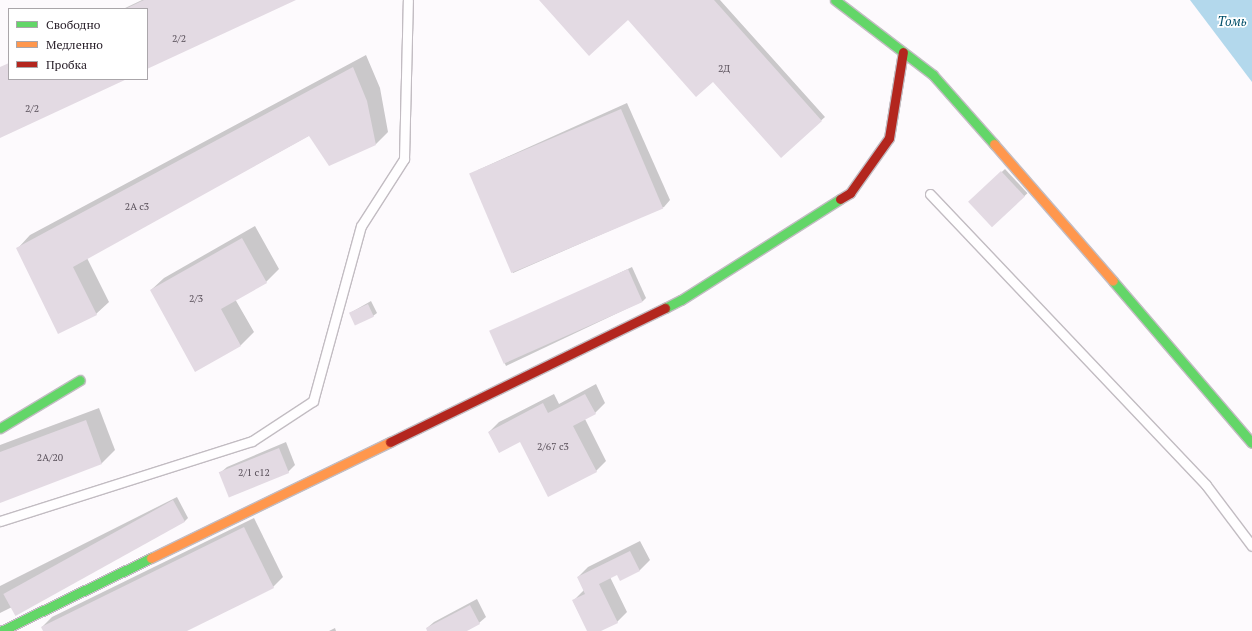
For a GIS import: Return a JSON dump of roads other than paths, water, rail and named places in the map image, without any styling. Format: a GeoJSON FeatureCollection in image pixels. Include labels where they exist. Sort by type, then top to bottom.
{"type":"FeatureCollection","features":[{"type":"Feature","properties":{"kind":"street"},"geometry":{"type":"LineString","coordinates":[[835,0],[933,75],[1038,194],[1252,443]]}},
{"type":"Feature","properties":{"kind":"street"},"geometry":{"type":"LineString","coordinates":[[1,631],[681,300],[850,193],[889,138],[903,52]]}},
{"type":"Feature","properties":{"kind":"street"},"geometry":{"type":"LineString","coordinates":[[0,428],[80,380]]}},
{"type":"Feature","properties":{"kind":"lane"},"geometry":{"type":"LineString","coordinates":[[0,521],[252,441],[313,401],[361,226],[404,159],[408,0]]}},
{"type":"Feature","properties":{"kind":"lane"},"geometry":{"type":"LineString","coordinates":[[930,194],[1206,485],[1252,546]]}},
{"type":"Feature","properties":{"kind":"water","name":"Томь"},"geometry":{"type":"Polygon","coordinates":[[[1190,0],[1252,0],[1252,82],[1190,0]]]}}]}
